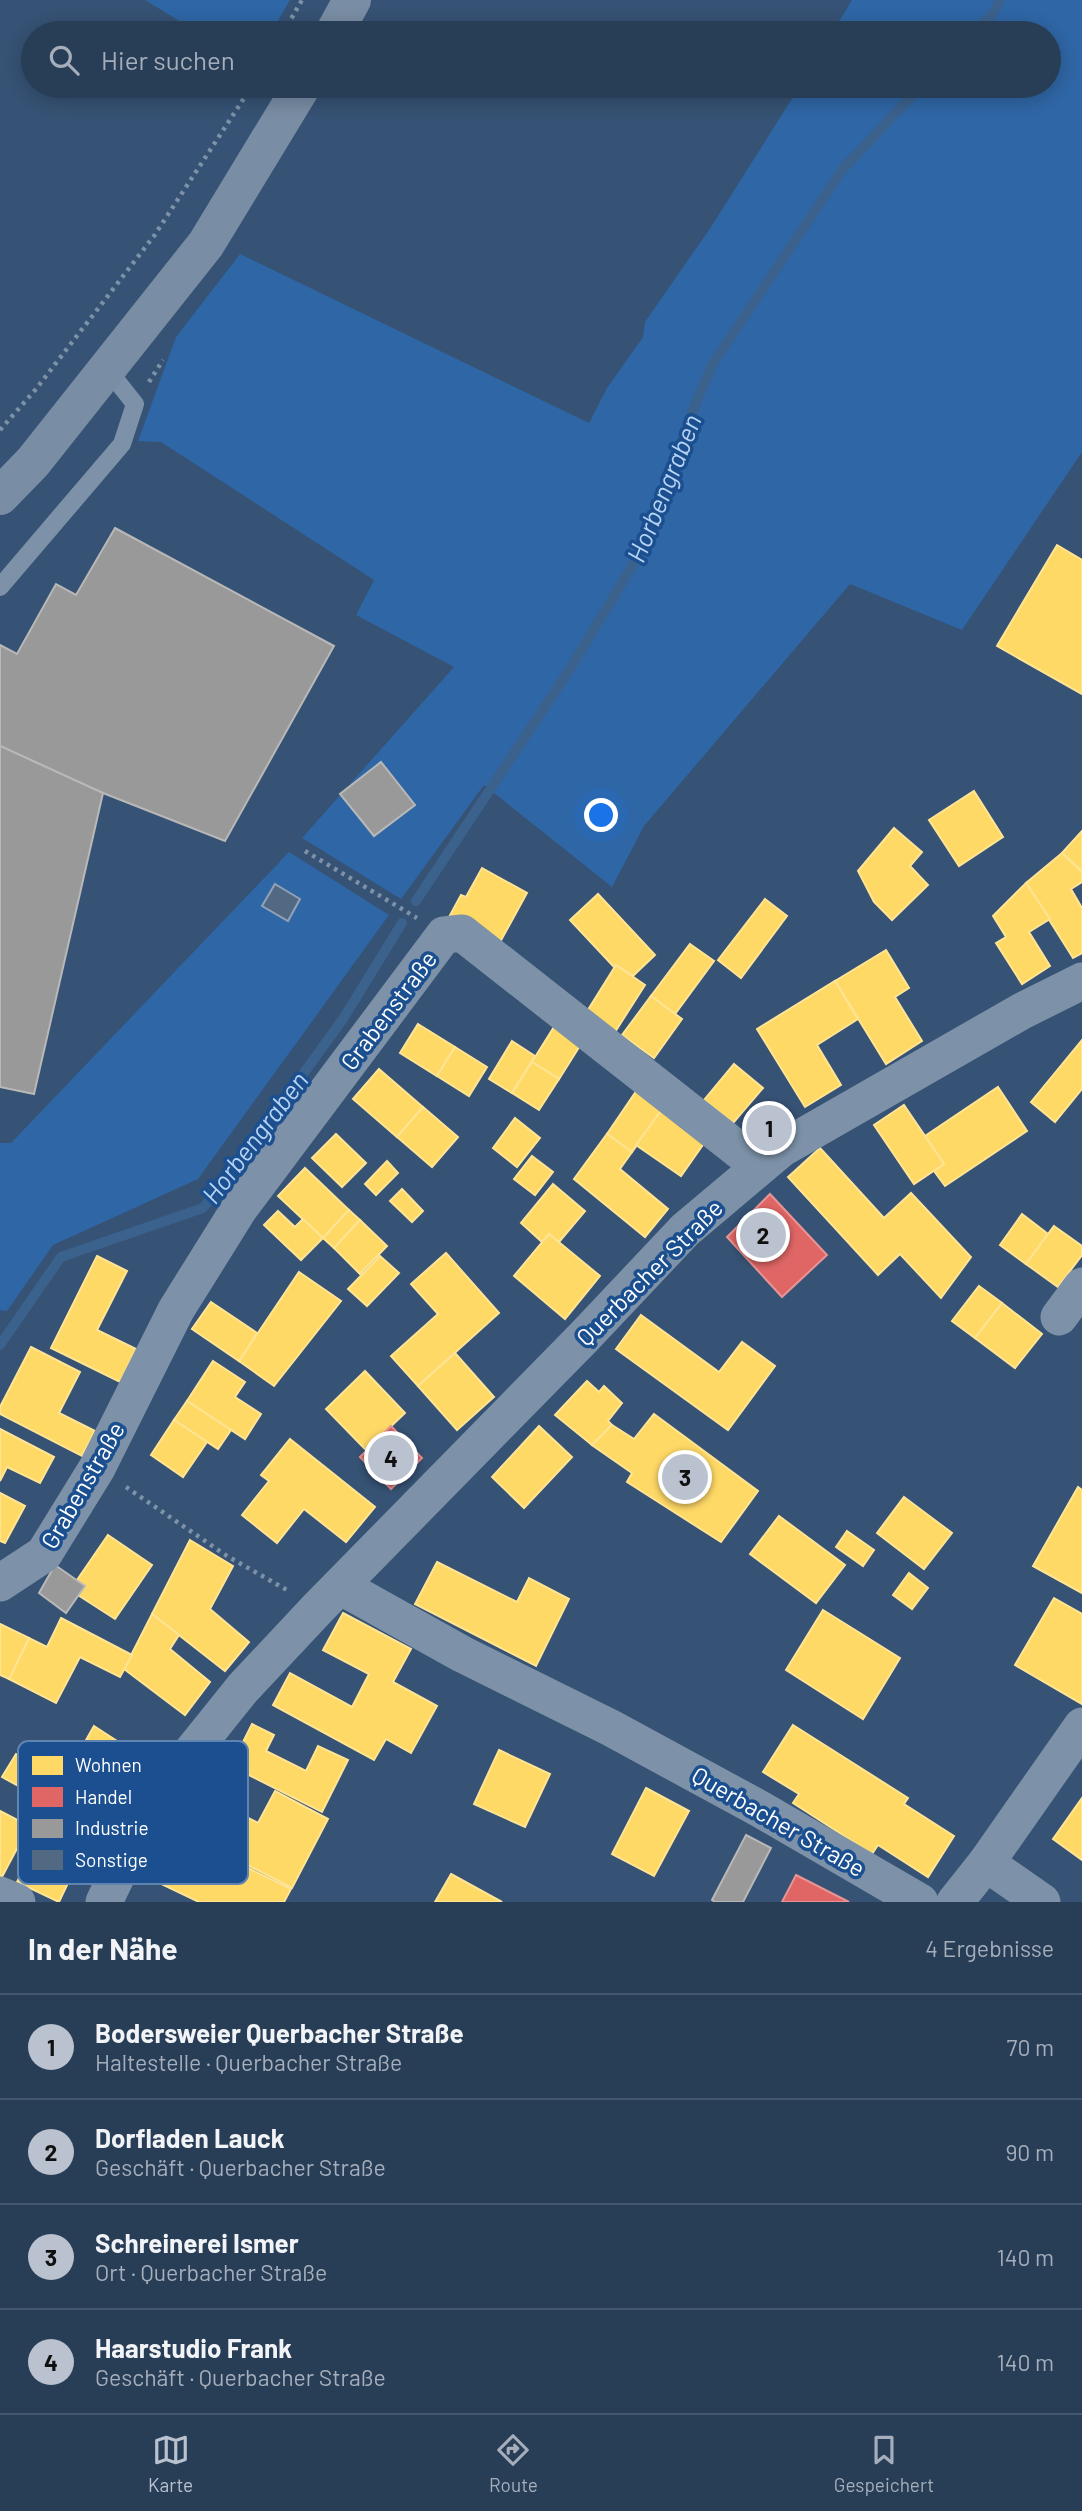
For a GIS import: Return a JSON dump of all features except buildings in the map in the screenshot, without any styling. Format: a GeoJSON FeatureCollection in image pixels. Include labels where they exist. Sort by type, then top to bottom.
{"type":"FeatureCollection","features":[{"type":"Feature","properties":{"kind":"main road"},"geometry":{"type":"LineString","coordinates":[[341,21],[352,0]]}},
{"type":"Feature","properties":{"kind":"main road"},"geometry":{"type":"LineString","coordinates":[[0,496],[33,462],[206,244],[295,98]]}},
{"type":"Feature","properties":{"kind":"street","name":"Grabenstraße"},"geometry":{"type":"LineString","coordinates":[[0,1584],[44,1554],[97,1468],[176,1310],[239,1209],[444,935],[462,933],[759,1166]]}},
{"type":"Feature","properties":{"kind":"street","name":"Querbacher Straße"},"geometry":{"type":"LineString","coordinates":[[200,1741],[243,1688],[329,1597],[575,1347],[685,1230],[759,1166],[806,1133],[1022,1011],[1082,981]]}},
{"type":"Feature","properties":{"kind":"street"},"geometry":{"type":"LineString","coordinates":[[1059,1317],[1082,1286]]}},
{"type":"Feature","properties":{"kind":"street","name":"Querbacher Straße"},"geometry":{"type":"LineString","coordinates":[[329,1597],[462,1654],[611,1728],[760,1809],[920,1902]]}},
{"type":"Feature","properties":{"kind":"street"},"geometry":{"type":"LineString","coordinates":[[955,1902],[986,1863],[1082,1726]]}},
{"type":"Feature","properties":{"kind":"street"},"geometry":{"type":"LineString","coordinates":[[986,1863],[1042,1902]]}},
{"type":"Feature","properties":{"kind":"street","name":"Querbacher Straße"},"geometry":{"type":"LineString","coordinates":[[104,1902],[113,1884]]}},
{"type":"Feature","properties":{"kind":"street"},"geometry":{"type":"LineString","coordinates":[[0,1895],[17,1902]]}},
{"type":"Feature","properties":{"kind":"lane"},"geometry":{"type":"LineString","coordinates":[[0,587],[122,444],[135,404],[108,370]]}},
{"type":"Feature","properties":{"kind":"path"},"geometry":{"type":"LineString","coordinates":[[290,21],[302,0]]}},
{"type":"Feature","properties":{"kind":"path"},"geometry":{"type":"LineString","coordinates":[[0,430],[36,389],[154,236],[244,98]]}},
{"type":"Feature","properties":{"kind":"path"},"geometry":{"type":"LineString","coordinates":[[305,851],[444,935]]}},
{"type":"Feature","properties":{"kind":"path"},"geometry":{"type":"LineString","coordinates":[[97,1468],[226,1556],[329,1597]]}},
{"type":"Feature","properties":{"kind":"shaded area"},"geometry":{"type":"Polygon","coordinates":[[[145,0],[290,0],[278,21],[179,21],[145,0]]]}},
{"type":"Feature","properties":{"kind":"shaded area"},"geometry":{"type":"Polygon","coordinates":[[[852,0],[1082,0],[1082,452],[962,630],[850,584],[644,826],[612,887],[484,785],[401,899],[302,838],[454,667],[356,615],[374,580],[161,442],[138,441],[176,337],[240,254],[589,423],[607,388],[643,337],[645,322],[711,227],[792,98],[1061,98],[1061,21],[839,21],[852,0]]]}},
{"type":"Feature","properties":{"kind":"shaded area"},"geometry":{"type":"Polygon","coordinates":[[[289,852],[389,915],[198,1179],[53,1245],[7,1311],[0,1310],[0,1143],[11,1143],[289,852]]]}},
{"type":"Feature","properties":{"kind":"waterway","name":"Horbengraben"},"geometry":{"type":"LineString","coordinates":[[986,21],[1000,0]]}},
{"type":"Feature","properties":{"kind":"waterway","name":"Horbengraben"},"geometry":{"type":"LineString","coordinates":[[416,901],[570,669],[638,556],[667,489],[689,420],[712,365],[842,170],[910,98]]}},
{"type":"Feature","properties":{"kind":"waterway","name":"Horbengraben"},"geometry":{"type":"LineString","coordinates":[[0,1345],[61,1257],[203,1208],[343,1019],[402,923]]}},
{"type":"Feature","properties":{"kind":"place","name":"Bodersweier Querbacher Straße"},"geometry":{"type":"Point","coordinates":[769,1128]}},
{"type":"Feature","properties":{"kind":"place","name":"Dorfladen Lauck"},"geometry":{"type":"Point","coordinates":[763,1235]}},
{"type":"Feature","properties":{"kind":"place","name":"Haarstudio Frank"},"geometry":{"type":"Point","coordinates":[391,1458]}},
{"type":"Feature","properties":{"kind":"place","name":"Schreinerei Ismer"},"geometry":{"type":"Point","coordinates":[685,1477]}}]}
